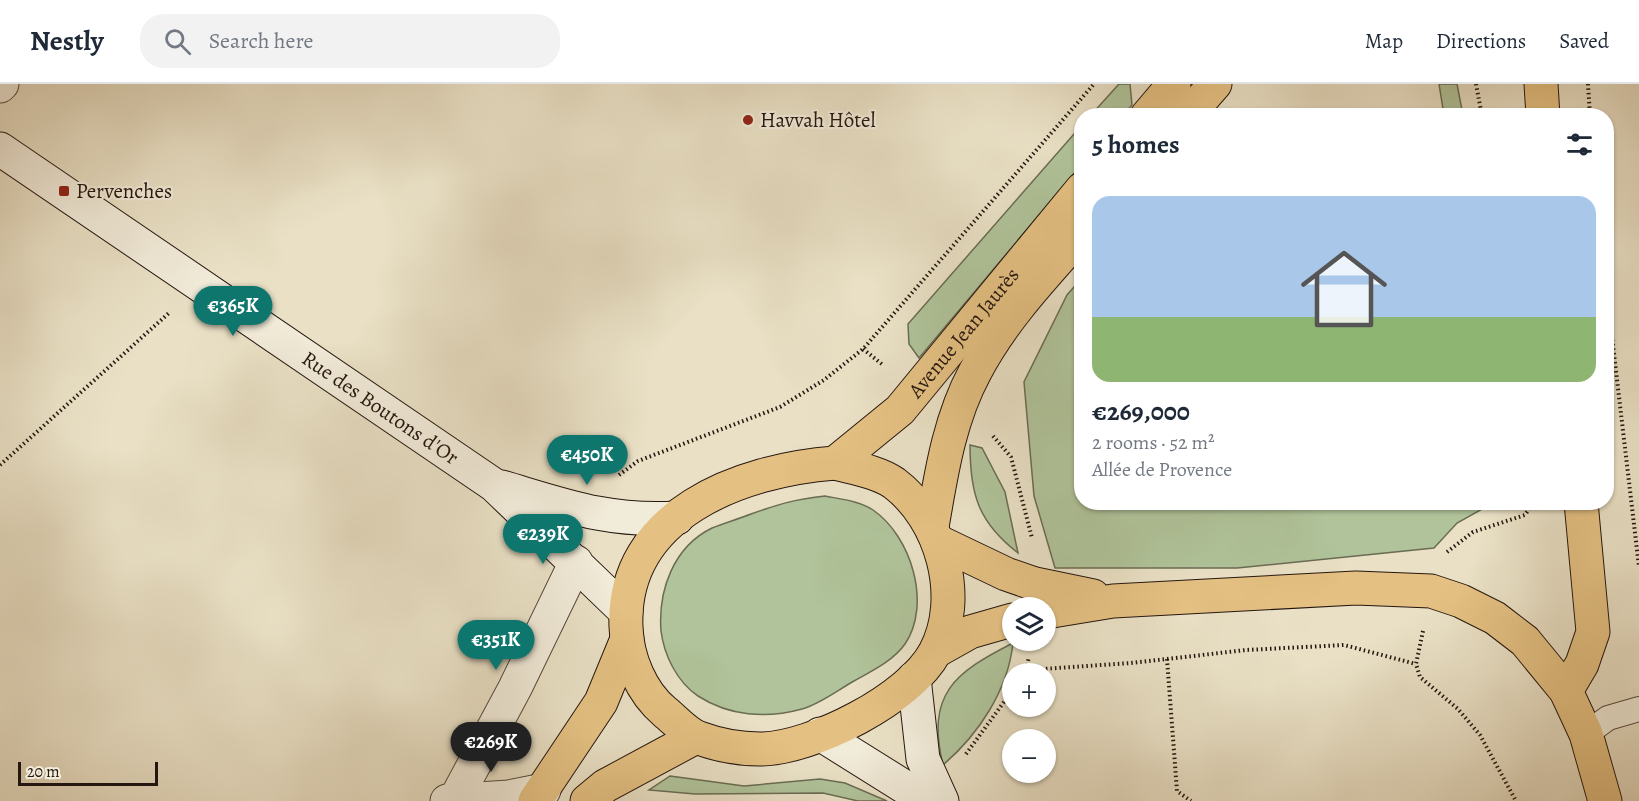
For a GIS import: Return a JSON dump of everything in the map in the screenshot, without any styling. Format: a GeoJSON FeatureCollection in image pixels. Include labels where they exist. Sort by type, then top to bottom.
{"type":"FeatureCollection","features":[{"type":"Feature","properties":{"kind":"main road"},"geometry":{"type":"LineString","coordinates":[[1541,84],[1542,108]]}},
{"type":"Feature","properties":{"kind":"main road"},"geometry":{"type":"LineString","coordinates":[[1163,108],[1191,94]]}},
{"type":"Feature","properties":{"kind":"main road","name":"Rue des Boutons d'Or"},"geometry":{"type":"LineString","coordinates":[[0,149],[494,485],[576,562],[626,625]]}},
{"type":"Feature","properties":{"kind":"main road","name":"Avenue Jean Jaurès"},"geometry":{"type":"LineString","coordinates":[[835,463],[900,410],[1074,199]]}},
{"type":"Feature","properties":{"kind":"main road","name":"Avenue Jean Jaurès"},"geometry":{"type":"LineString","coordinates":[[936,535],[943,461],[957,414],[975,372],[1023,299],[1074,242]]}},
{"type":"Feature","properties":{"kind":"main road"},"geometry":{"type":"LineString","coordinates":[[451,800],[540,795],[601,702],[626,625],[632,576],[640,557],[662,528],[703,499],[774,471],[835,463],[893,482],[914,503],[936,535],[946,569],[948,596],[943,628],[936,651]]}},
{"type":"Feature","properties":{"kind":"main road","name":"Rue des Boutons d'Or"},"geometry":{"type":"LineString","coordinates":[[494,485],[598,516],[638,520],[677,518]]}},
{"type":"Feature","properties":{"kind":"main road"},"geometry":{"type":"LineString","coordinates":[[1566,691],[1582,664],[1593,632],[1582,510]]}},
{"type":"Feature","properties":{"kind":"main road"},"geometry":{"type":"LineString","coordinates":[[936,535],[1006,574],[1035,584],[1113,601]]}},
{"type":"Feature","properties":{"kind":"main road"},"geometry":{"type":"LineString","coordinates":[[451,800],[515,688],[576,562]]}},
{"type":"Feature","properties":{"kind":"main road"},"geometry":{"type":"LineString","coordinates":[[1056,610],[1113,601],[1356,588],[1431,591],[1461,601],[1495,618],[1525,641],[1566,691],[1586,734],[1605,801]]}},
{"type":"Feature","properties":{"kind":"main road"},"geometry":{"type":"LineString","coordinates":[[626,625],[634,669],[662,710],[696,737],[729,746],[761,749],[791,745],[871,710],[914,678],[936,651],[970,632],[1002,623]]}},
{"type":"Feature","properties":{"kind":"main road"},"geometry":{"type":"LineString","coordinates":[[914,678],[923,759],[936,798]]}},
{"type":"Feature","properties":{"kind":"main road"},"geometry":{"type":"LineString","coordinates":[[820,734],[936,798]]}},
{"type":"Feature","properties":{"kind":"main road"},"geometry":{"type":"LineString","coordinates":[[587,801],[605,786],[696,737]]}},
{"type":"Feature","properties":{"kind":"lane"},"geometry":{"type":"LineString","coordinates":[[1586,734],[1608,718],[1639,709]]}},
{"type":"Feature","properties":{"kind":"path"},"geometry":{"type":"LineString","coordinates":[[598,516],[615,480],[624,470],[638,461],[780,407],[824,380],[863,349],[1094,84]]}},
{"type":"Feature","properties":{"kind":"path"},"geometry":{"type":"LineString","coordinates":[[1476,84],[1480,108]]}},
{"type":"Feature","properties":{"kind":"path"},"geometry":{"type":"LineString","coordinates":[[1588,84],[1590,108]]}},
{"type":"Feature","properties":{"kind":"path"},"geometry":{"type":"LineString","coordinates":[[0,465],[201,285]]}},
{"type":"Feature","properties":{"kind":"path"},"geometry":{"type":"LineString","coordinates":[[1614,354],[1639,567]]}},
{"type":"Feature","properties":{"kind":"path"},"geometry":{"type":"LineString","coordinates":[[1056,668],[1246,650],[1344,645],[1416,664]]}},
{"type":"Feature","properties":{"kind":"path"},"geometry":{"type":"LineString","coordinates":[[1167,659],[1177,791],[1191,801]]}},
{"type":"Feature","properties":{"kind":"path"},"geometry":{"type":"LineString","coordinates":[[936,798],[1002,705]]}},
{"type":"Feature","properties":{"kind":"green space"},"geometry":{"type":"Polygon","coordinates":[[[1119,84],[1130,84],[1132,105],[1129,108],[1097,108],[1119,84]]]}},
{"type":"Feature","properties":{"kind":"green space"},"geometry":{"type":"Polygon","coordinates":[[[1439,84],[1457,84],[1462,108],[1443,108],[1439,84]]]}},
{"type":"Feature","properties":{"kind":"green space"},"geometry":{"type":"Polygon","coordinates":[[[1074,134],[1074,173],[919,358],[909,344],[908,324],[1074,134]]]}},
{"type":"Feature","properties":{"kind":"green space"},"geometry":{"type":"Polygon","coordinates":[[[1074,287],[1074,510],[1480,510],[1457,523],[1434,548],[1237,568],[1055,568],[1034,496],[1024,382],[1067,295],[1074,287]]]}},
{"type":"Feature","properties":{"kind":"green space"},"geometry":{"type":"Polygon","coordinates":[[[970,445],[982,448],[1005,492],[1018,553],[994,530],[979,506],[972,478],[970,445]]]}},
{"type":"Feature","properties":{"kind":"green space"},"geometry":{"type":"Polygon","coordinates":[[[825,496],[868,507],[898,536],[907,553],[917,591],[917,610],[913,628],[905,644],[882,665],[802,709],[775,714],[748,714],[722,708],[698,696],[678,676],[668,658],[661,631],[662,601],[678,558],[698,536],[712,528],[761,510],[825,496]]]}},
{"type":"Feature","properties":{"kind":"green space"},"geometry":{"type":"Polygon","coordinates":[[[1002,649],[1002,651],[1012,651],[1009,663],[1002,663],[1002,685],[998,694],[980,725],[943,765],[938,720],[942,703],[949,689],[960,676],[1002,649]]]}},
{"type":"Feature","properties":{"kind":"green space"},"geometry":{"type":"Polygon","coordinates":[[[670,776],[744,786],[820,779],[845,783],[887,801],[858,801],[823,793],[695,794],[649,790],[670,776]]]}},
{"type":"Feature","properties":{"kind":"place","name":"Havvah Hôtel"},"geometry":{"type":"Point","coordinates":[748,120]}},
{"type":"Feature","properties":{"kind":"place","name":"Pervenches"},"geometry":{"type":"Point","coordinates":[64,191]}}]}
